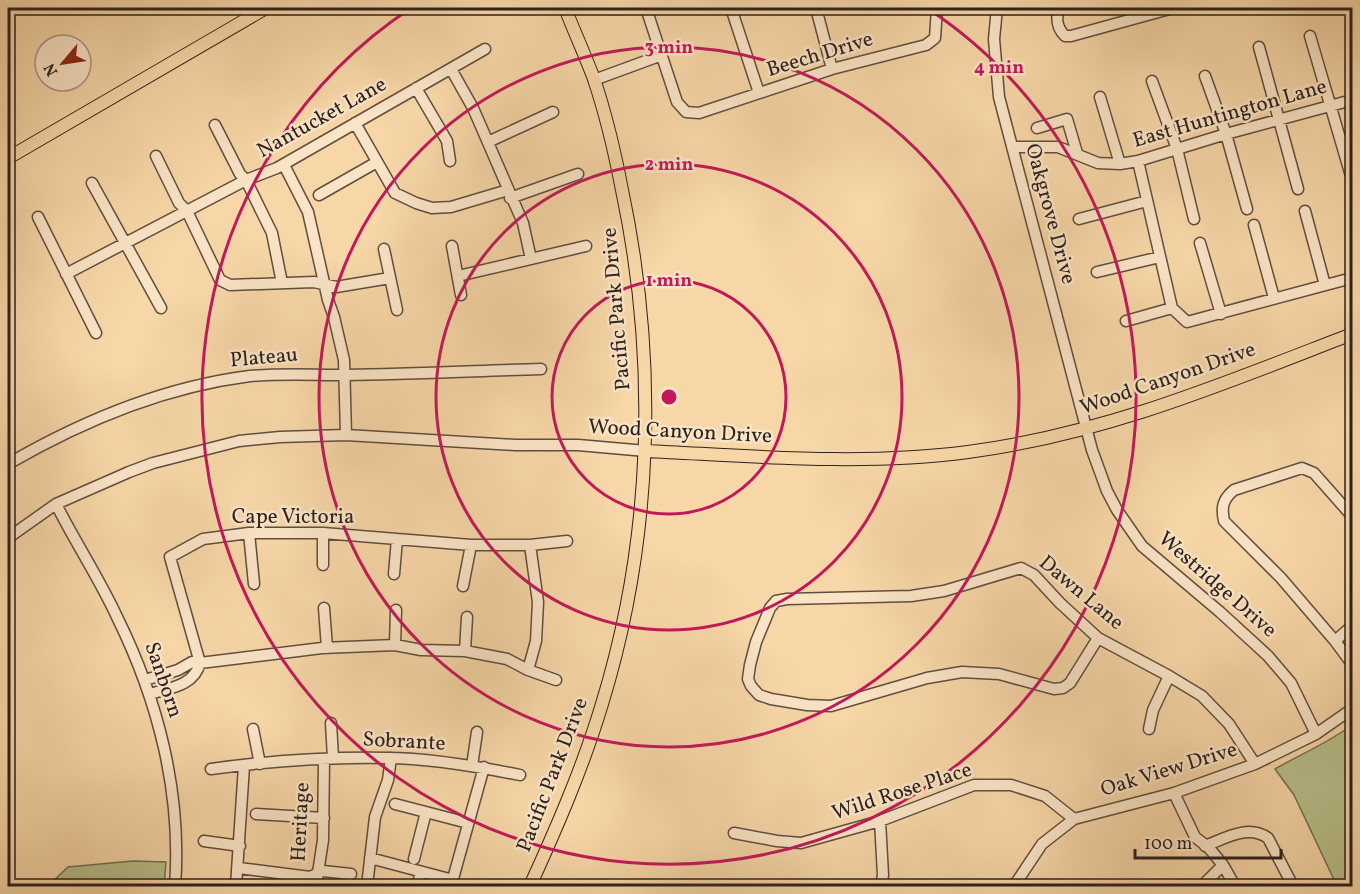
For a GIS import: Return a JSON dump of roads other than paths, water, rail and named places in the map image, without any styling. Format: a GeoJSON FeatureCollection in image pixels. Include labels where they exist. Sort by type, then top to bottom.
{"type":"FeatureCollection","features":[{"type":"Feature","properties":{"kind":"main road"},"geometry":{"type":"LineString","coordinates":[[8,158],[266,8]]}},
{"type":"Feature","properties":{"kind":"main road","name":"Pacific Park Drive"},"geometry":{"type":"LineString","coordinates":[[530,886],[567,803],[592,736],[610,676],[626,612],[638,544],[646,451],[642,325],[630,225],[614,149],[594,80],[565,8]]}},
{"type":"Feature","properties":{"kind":"main road","name":"Wood Canyon Drive"},"geometry":{"type":"LineString","coordinates":[[646,451],[856,460],[968,452],[1022,443],[1086,428],[1167,405],[1353,334]]}},
{"type":"Feature","properties":{"kind":"street"},"geometry":{"type":"LineString","coordinates":[[594,80],[662,55],[646,8]]}},
{"type":"Feature","properties":{"kind":"street"},"geometry":{"type":"LineString","coordinates":[[731,8],[759,93]]}},
{"type":"Feature","properties":{"kind":"street"},"geometry":{"type":"LineString","coordinates":[[816,8],[832,69]]}},
{"type":"Feature","properties":{"kind":"street","name":"Beech Drive"},"geometry":{"type":"LineString","coordinates":[[662,55],[677,102],[686,112],[699,113],[832,69],[926,45],[935,38],[937,8]]}},
{"type":"Feature","properties":{"kind":"street","name":"Oakgrove Drive"},"geometry":{"type":"LineString","coordinates":[[997,8],[994,39],[999,97],[1086,428]]}},
{"type":"Feature","properties":{"kind":"street"},"geometry":{"type":"LineString","coordinates":[[1059,8],[1056,18],[1060,32],[1065,36],[1173,8]]}},
{"type":"Feature","properties":{"kind":"street"},"geometry":{"type":"LineString","coordinates":[[1310,36],[1352,176]]}},
{"type":"Feature","properties":{"kind":"street"},"geometry":{"type":"LineString","coordinates":[[1259,47],[1298,189]]}},
{"type":"Feature","properties":{"kind":"street","name":"Nantucket Lane"},"geometry":{"type":"LineString","coordinates":[[66,274],[246,180],[284,165],[486,49]]}},
{"type":"Feature","properties":{"kind":"street"},"geometry":{"type":"LineString","coordinates":[[451,69],[473,108],[523,223],[531,259]]}},
{"type":"Feature","properties":{"kind":"street"},"geometry":{"type":"LineString","coordinates":[[1205,76],[1226,134],[1247,209]]}},
{"type":"Feature","properties":{"kind":"street"},"geometry":{"type":"LineString","coordinates":[[1152,81],[1177,149],[1194,219]]}},
{"type":"Feature","properties":{"kind":"street","name":"Nantucket Lane"},"geometry":{"type":"LineString","coordinates":[[416,88],[447,141],[450,161]]}},
{"type":"Feature","properties":{"kind":"street"},"geometry":{"type":"LineString","coordinates":[[1100,97],[1120,164]]}},
{"type":"Feature","properties":{"kind":"street","name":"East Huntington Lane"},"geometry":{"type":"LineString","coordinates":[[1012,147],[1058,147],[1098,163],[1120,164],[1138,161],[1226,134],[1353,100]]}},
{"type":"Feature","properties":{"kind":"street"},"geometry":{"type":"LineString","coordinates":[[488,142],[553,112]]}},
{"type":"Feature","properties":{"kind":"street"},"geometry":{"type":"LineString","coordinates":[[1037,128],[1067,118],[1077,153]]}},
{"type":"Feature","properties":{"kind":"street"},"geometry":{"type":"LineString","coordinates":[[355,123],[395,193],[432,208],[451,207],[509,194],[578,174]]}},
{"type":"Feature","properties":{"kind":"street","name":"Nantucket Lane"},"geometry":{"type":"LineString","coordinates":[[215,125],[240,174],[246,180]]}},
{"type":"Feature","properties":{"kind":"street"},"geometry":{"type":"LineString","coordinates":[[156,156],[179,203],[187,211],[220,280],[230,285],[314,282],[336,287],[390,278]]}},
{"type":"Feature","properties":{"kind":"street"},"geometry":{"type":"LineString","coordinates":[[1138,161],[1172,308],[1187,322],[1353,278]]}},
{"type":"Feature","properties":{"kind":"street"},"geometry":{"type":"LineString","coordinates":[[319,195],[377,162]]}},
{"type":"Feature","properties":{"kind":"street"},"geometry":{"type":"LineString","coordinates":[[284,165],[308,212],[339,339],[344,375],[346,435]]}},
{"type":"Feature","properties":{"kind":"street"},"geometry":{"type":"LineString","coordinates":[[246,180],[272,233],[282,283]]}},
{"type":"Feature","properties":{"kind":"street"},"geometry":{"type":"LineString","coordinates":[[92,183],[161,308]]}},
{"type":"Feature","properties":{"kind":"street"},"geometry":{"type":"LineString","coordinates":[[1079,219],[1147,201]]}},
{"type":"Feature","properties":{"kind":"street"},"geometry":{"type":"LineString","coordinates":[[1305,211],[1325,285]]}},
{"type":"Feature","properties":{"kind":"street"},"geometry":{"type":"LineString","coordinates":[[38,217],[96,333]]}},
{"type":"Feature","properties":{"kind":"street"},"geometry":{"type":"LineString","coordinates":[[1254,225],[1274,298]]}},
{"type":"Feature","properties":{"kind":"street"},"geometry":{"type":"LineString","coordinates":[[1200,243],[1221,314]]}},
{"type":"Feature","properties":{"kind":"street"},"geometry":{"type":"LineString","coordinates":[[452,246],[461,295]]}},
{"type":"Feature","properties":{"kind":"street"},"geometry":{"type":"LineString","coordinates":[[458,276],[586,246]]}},
{"type":"Feature","properties":{"kind":"street"},"geometry":{"type":"LineString","coordinates":[[384,249],[397,310]]}},
{"type":"Feature","properties":{"kind":"street"},"geometry":{"type":"LineString","coordinates":[[1096,272],[1160,257]]}},
{"type":"Feature","properties":{"kind":"street"},"geometry":{"type":"LineString","coordinates":[[1126,321],[1172,308]]}},
{"type":"Feature","properties":{"kind":"street","name":"Plateau"},"geometry":{"type":"LineString","coordinates":[[8,464],[51,440],[99,418],[163,395],[249,376],[286,373],[344,375],[541,369]]}},
{"type":"Feature","properties":{"kind":"street","name":"Westridge Drive"},"geometry":{"type":"LineString","coordinates":[[1086,428],[1098,471],[1107,491],[1142,546],[1268,656],[1291,683],[1316,734]]}},
{"type":"Feature","properties":{"kind":"street","name":"Wood Canyon Drive"},"geometry":{"type":"LineString","coordinates":[[8,538],[56,504],[153,463],[239,441],[346,435],[646,451]]}},
{"type":"Feature","properties":{"kind":"street"},"geometry":{"type":"LineString","coordinates":[[1353,516],[1314,473],[1302,468],[1234,490],[1227,496],[1222,510],[1224,521],[1281,578],[1353,664]]}},
{"type":"Feature","properties":{"kind":"street","name":"Sanborn"},"geometry":{"type":"LineString","coordinates":[[56,504],[116,614],[150,694],[162,736],[171,786],[176,836],[175,886]]}},
{"type":"Feature","properties":{"kind":"street"},"geometry":{"type":"LineString","coordinates":[[249,533],[254,584]]}},
{"type":"Feature","properties":{"kind":"street","name":"Cape Victoria"},"geometry":{"type":"LineString","coordinates":[[200,663],[170,557],[203,539],[249,533],[323,533],[471,545],[530,545],[567,541]]}},
{"type":"Feature","properties":{"kind":"street"},"geometry":{"type":"LineString","coordinates":[[323,533],[323,565]]}},
{"type":"Feature","properties":{"kind":"street"},"geometry":{"type":"LineString","coordinates":[[394,574],[397,539]]}},
{"type":"Feature","properties":{"kind":"street"},"geometry":{"type":"LineString","coordinates":[[463,586],[471,545]]}},
{"type":"Feature","properties":{"kind":"street"},"geometry":{"type":"LineString","coordinates":[[528,670],[536,641],[538,602],[530,545]]}},
{"type":"Feature","properties":{"kind":"street","name":"Dawn Lane"},"geometry":{"type":"LineString","coordinates":[[1098,638],[1070,683],[1063,688],[1054,689],[999,674],[962,672],[927,678],[831,706],[771,699],[759,694],[748,679],[760,632],[770,608],[777,601],[911,596],[944,591],[1021,568],[1034,575],[1098,638],[1202,696],[1229,724],[1255,764]]}},
{"type":"Feature","properties":{"kind":"street"},"geometry":{"type":"LineString","coordinates":[[324,608],[327,648]]}},
{"type":"Feature","properties":{"kind":"street"},"geometry":{"type":"LineString","coordinates":[[395,645],[396,610]]}},
{"type":"Feature","properties":{"kind":"street"},"geometry":{"type":"LineString","coordinates":[[465,651],[467,617]]}},
{"type":"Feature","properties":{"kind":"street"},"geometry":{"type":"LineString","coordinates":[[1335,641],[1353,626]]}},
{"type":"Feature","properties":{"kind":"street"},"geometry":{"type":"LineString","coordinates":[[145,680],[178,670],[192,663],[327,648],[395,645],[421,650],[465,651],[507,659],[528,670],[556,680]]}},
{"type":"Feature","properties":{"kind":"street"},"geometry":{"type":"LineString","coordinates":[[150,694],[184,683],[198,672],[200,663]]}},
{"type":"Feature","properties":{"kind":"street"},"geometry":{"type":"LineString","coordinates":[[1149,729],[1153,710],[1169,676]]}},
{"type":"Feature","properties":{"kind":"street","name":"Oak View Drive"},"geometry":{"type":"LineString","coordinates":[[1014,886],[1042,844],[1074,819],[1174,793],[1255,764],[1316,734],[1353,709]]}},
{"type":"Feature","properties":{"kind":"street","name":"Sobrante"},"geometry":{"type":"LineString","coordinates":[[328,759],[331,723]]}},
{"type":"Feature","properties":{"kind":"street"},"geometry":{"type":"LineString","coordinates":[[253,729],[260,764]]}},
{"type":"Feature","properties":{"kind":"street","name":"Sobrante"},"geometry":{"type":"LineString","coordinates":[[472,766],[477,732]]}},
{"type":"Feature","properties":{"kind":"street"},"geometry":{"type":"LineString","coordinates":[[367,886],[375,817],[388,780],[391,758]]}},
{"type":"Feature","properties":{"kind":"street","name":"Sobrante"},"geometry":{"type":"LineString","coordinates":[[211,769],[328,759],[391,758],[484,767],[520,775]]}},
{"type":"Feature","properties":{"kind":"street","name":"Heritage"},"geometry":{"type":"LineString","coordinates":[[316,886],[328,759]]}},
{"type":"Feature","properties":{"kind":"street"},"geometry":{"type":"LineString","coordinates":[[236,886],[244,766]]}},
{"type":"Feature","properties":{"kind":"street"},"geometry":{"type":"LineString","coordinates":[[370,858],[452,883],[484,767]]}},
{"type":"Feature","properties":{"kind":"street","name":"Wild Rose Place"},"geometry":{"type":"LineString","coordinates":[[734,833],[801,843],[880,821],[974,785],[1011,785],[1045,796],[1074,819]]}},
{"type":"Feature","properties":{"kind":"street"},"geometry":{"type":"LineString","coordinates":[[1174,793],[1195,837],[1224,865],[1235,886]]}},
{"type":"Feature","properties":{"kind":"street"},"geometry":{"type":"LineString","coordinates":[[395,804],[468,823]]}},
{"type":"Feature","properties":{"kind":"street"},"geometry":{"type":"LineString","coordinates":[[414,859],[426,812]]}},
{"type":"Feature","properties":{"kind":"street"},"geometry":{"type":"LineString","coordinates":[[256,814],[324,818]]}},
{"type":"Feature","properties":{"kind":"street"},"geometry":{"type":"LineString","coordinates":[[880,821],[883,875],[881,886]]}},
{"type":"Feature","properties":{"kind":"street"},"geometry":{"type":"LineString","coordinates":[[1205,846],[1249,830],[1262,833],[1268,838],[1293,886]]}},
{"type":"Feature","properties":{"kind":"street"},"geometry":{"type":"LineString","coordinates":[[204,841],[240,846]]}},
{"type":"Feature","properties":{"kind":"street"},"geometry":{"type":"LineString","coordinates":[[1202,886],[1224,865]]}},
{"type":"Feature","properties":{"kind":"street"},"geometry":{"type":"LineString","coordinates":[[239,868],[310,877],[323,872],[351,874]]}},
{"type":"Feature","properties":{"kind":"street"},"geometry":{"type":"LineString","coordinates":[[417,886],[421,872]]}}]}
